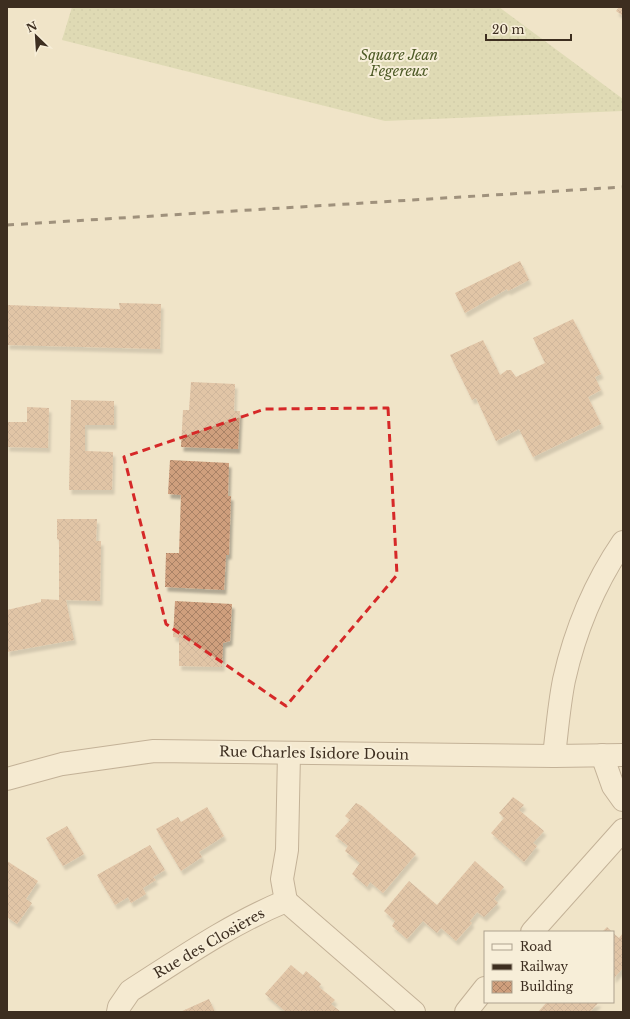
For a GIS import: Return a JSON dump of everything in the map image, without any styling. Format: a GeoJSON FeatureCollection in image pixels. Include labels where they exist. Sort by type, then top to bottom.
{"type":"FeatureCollection","features":[{"type":"Feature","properties":{"kind":"street"},"geometry":{"type":"LineString","coordinates":[[554,756],[564,680],[581,623],[605,568],[623,542]]}},
{"type":"Feature","properties":{"kind":"street","name":"Rue Charles Isidore Douin"},"geometry":{"type":"LineString","coordinates":[[7,778],[62,764],[154,751],[554,756],[613,755]]}},
{"type":"Feature","properties":{"kind":"street"},"geometry":{"type":"LineString","coordinates":[[289,753],[287,850],[282,879],[286,901],[414,1012]]}},
{"type":"Feature","properties":{"kind":"street"},"geometry":{"type":"LineString","coordinates":[[613,755],[613,786],[623,800]]}},
{"type":"Feature","properties":{"kind":"street"},"geometry":{"type":"LineString","coordinates":[[533,931],[623,830]]}},
{"type":"Feature","properties":{"kind":"street","name":"Rue des Closières"},"geometry":{"type":"LineString","coordinates":[[118,1012],[119,1007],[130,991],[231,927],[261,911],[286,901]]}},
{"type":"Feature","properties":{"kind":"street"},"geometry":{"type":"LineString","coordinates":[[466,1012],[484,989]]}},
{"type":"Feature","properties":{"kind":"highlighted area"},"geometry":{"type":"Polygon","coordinates":[[[388,408],[397,575],[286,706],[166,624],[124,457],[265,409],[388,408]]]}},
{"type":"Feature","properties":{"kind":"green space","name":"Square Jean Fegereux"},"geometry":{"type":"Polygon","coordinates":[[[72,7],[499,7],[623,99],[623,111],[385,121],[62,40],[72,7]]]}},
{"type":"Feature","properties":{"kind":"building"},"geometry":{"type":"Polygon","coordinates":[[[619,7],[623,7],[623,16],[616,11],[619,7]]]}},
{"type":"Feature","properties":{"kind":"building"},"geometry":{"type":"Polygon","coordinates":[[[520,261],[529,280],[508,291],[507,289],[465,313],[455,293],[520,261]]]}},
{"type":"Feature","properties":{"kind":"building"},"geometry":{"type":"Polygon","coordinates":[[[119,303],[161,304],[160,349],[7,345],[7,305],[120,309],[119,303]]]}},
{"type":"Feature","properties":{"kind":"building"},"geometry":{"type":"Polygon","coordinates":[[[573,319],[601,374],[595,377],[601,390],[588,397],[601,424],[533,457],[519,429],[496,441],[476,398],[472,400],[450,355],[483,340],[500,375],[507,370],[511,370],[516,377],[545,363],[533,338],[573,319]]]}},
{"type":"Feature","properties":{"kind":"building"},"geometry":{"type":"Polygon","coordinates":[[[191,382],[235,384],[234,411],[240,411],[238,449],[181,447],[183,410],[189,410],[191,382]]]}},
{"type":"Feature","properties":{"kind":"building"},"geometry":{"type":"Polygon","coordinates":[[[71,400],[114,401],[114,425],[85,425],[85,451],[113,452],[112,490],[69,490],[71,400]]]}},
{"type":"Feature","properties":{"kind":"building"},"geometry":{"type":"Polygon","coordinates":[[[27,407],[49,408],[48,448],[7,447],[7,422],[27,422],[27,407]]]}},
{"type":"Feature","properties":{"kind":"building"},"geometry":{"type":"Polygon","coordinates":[[[170,460],[229,463],[228,496],[231,496],[229,555],[226,555],[224,590],[165,587],[166,553],[179,553],[181,495],[168,494],[170,460]]]}},
{"type":"Feature","properties":{"kind":"building"},"geometry":{"type":"Polygon","coordinates":[[[57,519],[97,519],[96,541],[101,541],[100,601],[66,600],[74,640],[7,652],[7,610],[41,602],[41,599],[59,600],[59,540],[57,539],[57,519]]]}},
{"type":"Feature","properties":{"kind":"building"},"geometry":{"type":"Polygon","coordinates":[[[175,601],[232,604],[230,641],[223,643],[222,667],[179,666],[179,638],[173,637],[175,601]]]}},
{"type":"Feature","properties":{"kind":"building"},"geometry":{"type":"Polygon","coordinates":[[[513,797],[524,805],[519,810],[544,831],[533,843],[537,846],[524,862],[491,833],[504,818],[499,813],[513,797]]]}},
{"type":"Feature","properties":{"kind":"building"},"geometry":{"type":"Polygon","coordinates":[[[356,803],[362,806],[416,854],[383,893],[370,882],[367,887],[352,874],[360,863],[345,851],[348,846],[335,836],[350,820],[345,816],[356,803]]]}},
{"type":"Feature","properties":{"kind":"building"},"geometry":{"type":"Polygon","coordinates":[[[207,807],[224,836],[199,852],[202,857],[181,871],[156,829],[178,817],[181,822],[207,807]]]}},
{"type":"Feature","properties":{"kind":"building"},"geometry":{"type":"Polygon","coordinates":[[[67,826],[84,854],[63,866],[46,838],[67,826]]]}},
{"type":"Feature","properties":{"kind":"building"},"geometry":{"type":"Polygon","coordinates":[[[150,845],[165,870],[153,877],[156,880],[143,888],[146,894],[131,903],[128,897],[115,905],[97,875],[150,845]]]}},
{"type":"Feature","properties":{"kind":"building"},"geometry":{"type":"Polygon","coordinates":[[[7,861],[38,881],[26,899],[32,903],[17,924],[7,917],[7,861]]]}},
{"type":"Feature","properties":{"kind":"building"},"geometry":{"type":"Polygon","coordinates":[[[475,861],[504,887],[494,899],[498,903],[484,917],[477,912],[470,921],[472,923],[456,941],[441,928],[437,933],[423,921],[407,939],[392,926],[395,921],[384,911],[409,881],[437,905],[475,861]]]}},
{"type":"Feature","properties":{"kind":"building"},"geometry":{"type":"Polygon","coordinates":[[[607,927],[611,931],[603,931],[607,927]]]}},
{"type":"Feature","properties":{"kind":"building"},"geometry":{"type":"Polygon","coordinates":[[[623,933],[623,968],[614,978],[614,934],[619,938],[623,933]]]}},
{"type":"Feature","properties":{"kind":"building"},"geometry":{"type":"Polygon","coordinates":[[[291,965],[303,975],[306,971],[321,984],[319,987],[335,1000],[331,1004],[341,1012],[286,1012],[265,994],[291,965]]]}},
{"type":"Feature","properties":{"kind":"building"},"geometry":{"type":"Polygon","coordinates":[[[209,999],[215,1012],[180,1012],[209,999]]]}},
{"type":"Feature","properties":{"kind":"building"},"geometry":{"type":"Polygon","coordinates":[[[546,1003],[598,1003],[590,1012],[538,1012],[546,1003]]]}},
{"type":"Feature","properties":{"kind":"railway"},"geometry":{"type":"LineString","coordinates":[[7,225],[623,187]]}}]}
